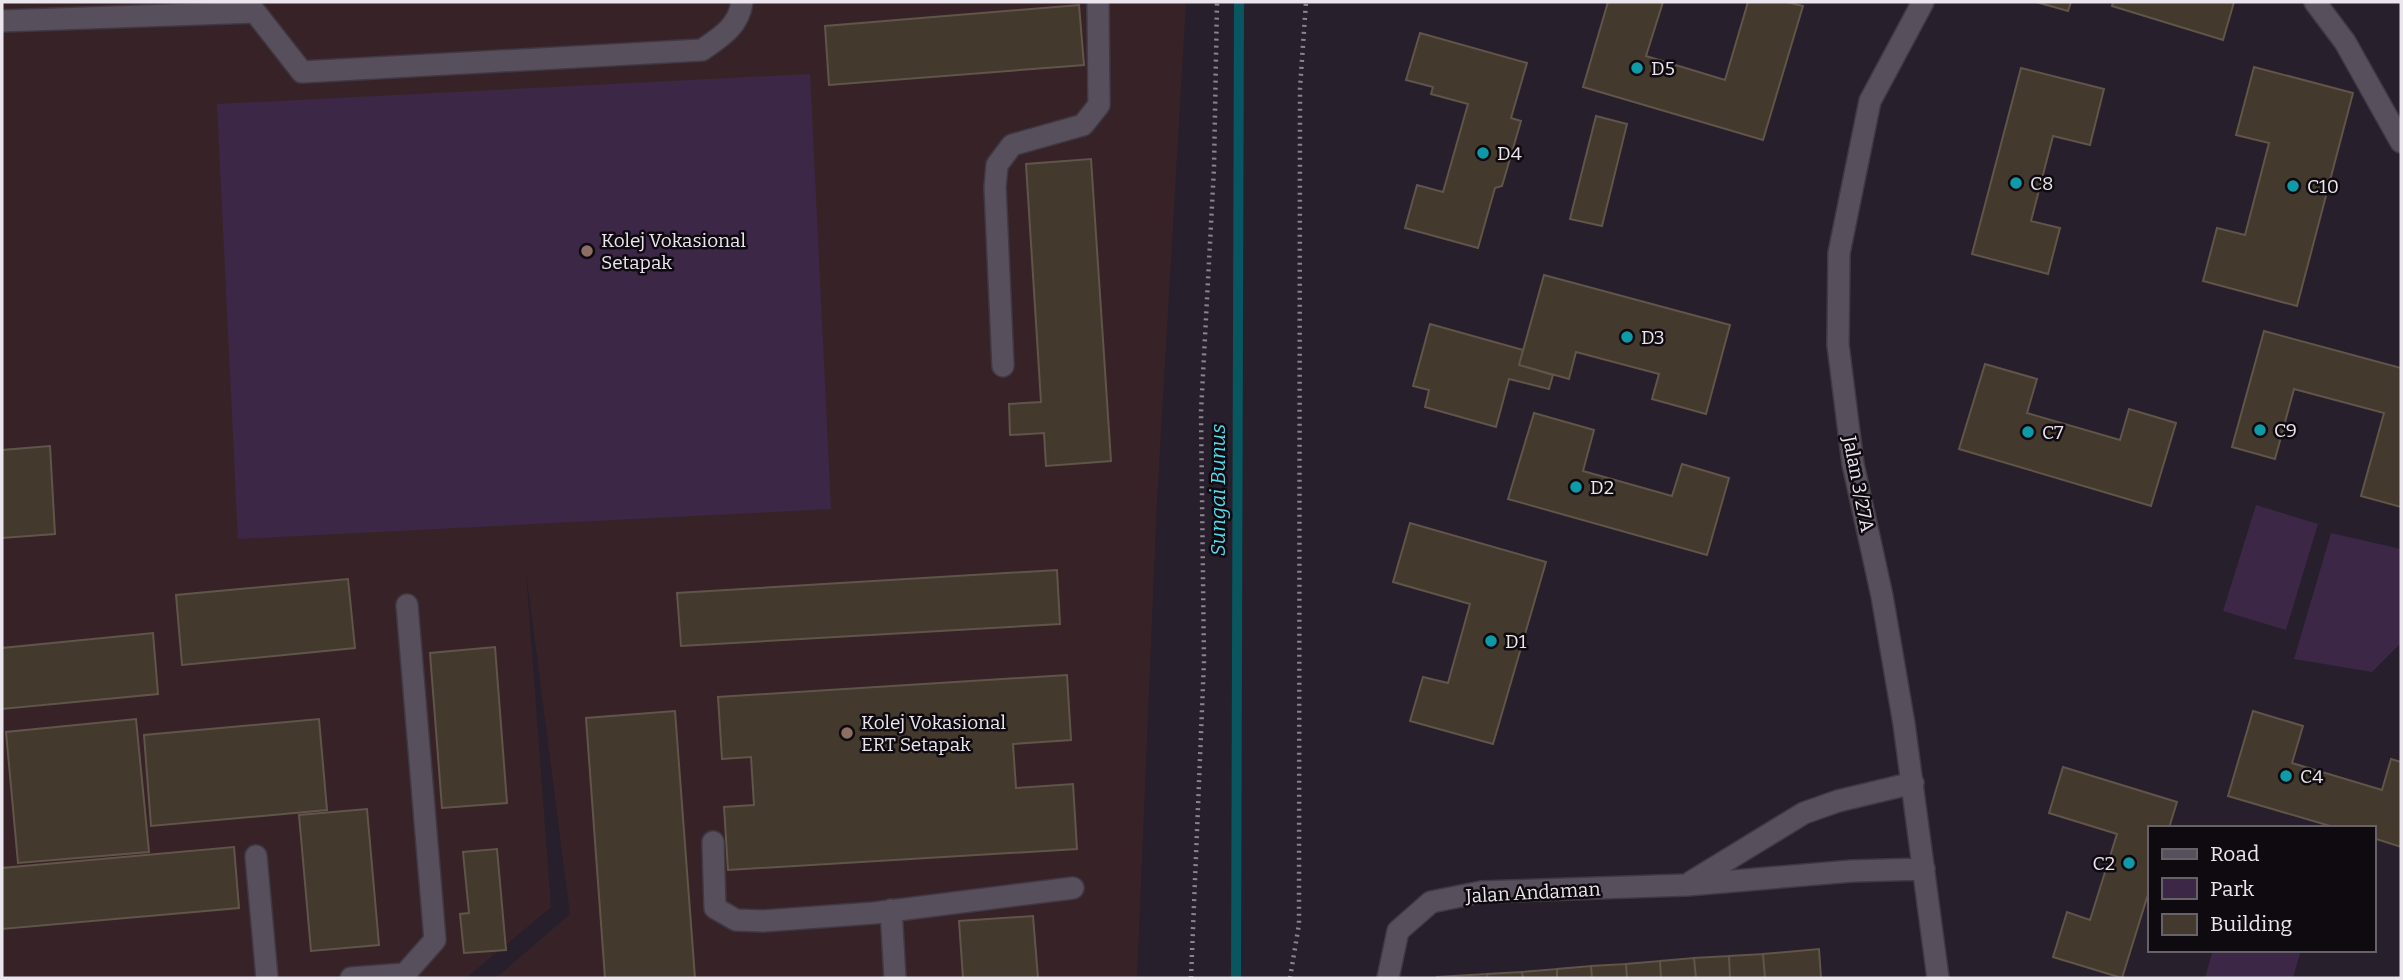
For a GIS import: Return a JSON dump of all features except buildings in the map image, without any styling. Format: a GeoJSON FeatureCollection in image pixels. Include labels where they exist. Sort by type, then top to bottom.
{"type":"FeatureCollection","features":[{"type":"Feature","properties":{"kind":"street"},"geometry":{"type":"LineString","coordinates":[[2,21],[254,7],[302,72],[702,50],[728,32],[741,14],[742,2]]}},
{"type":"Feature","properties":{"kind":"street"},"geometry":{"type":"LineString","coordinates":[[1003,366],[995,187],[997,165],[1012,145],[1083,125],[1098,105],[1098,2]]}},
{"type":"Feature","properties":{"kind":"street","name":"Jalan 3/27A"},"geometry":{"type":"LineString","coordinates":[[1923,2],[1870,101],[1839,253],[1838,345],[1853,464],[1882,596],[1913,783],[1938,978]]}},
{"type":"Feature","properties":{"kind":"street"},"geometry":{"type":"LineString","coordinates":[[2315,2],[2345,42],[2401,142]]}},
{"type":"Feature","properties":{"kind":"street"},"geometry":{"type":"LineString","coordinates":[[351,978],[405,974],[435,940],[407,605]]}},
{"type":"Feature","properties":{"kind":"street","name":"Jalan Andaman"},"geometry":{"type":"LineString","coordinates":[[1686,885],[1804,813],[1838,801],[1913,783]]}},
{"type":"Feature","properties":{"kind":"street"},"geometry":{"type":"LineString","coordinates":[[713,842],[715,908],[736,920],[763,921],[891,910],[1073,887]]}},
{"type":"Feature","properties":{"kind":"street"},"geometry":{"type":"LineString","coordinates":[[256,856],[268,978]]}},
{"type":"Feature","properties":{"kind":"street","name":"Jalan Andaman"},"geometry":{"type":"LineString","coordinates":[[1388,978],[1398,931],[1431,902],[1481,892],[1686,885],[1852,871],[1924,869]]}},
{"type":"Feature","properties":{"kind":"street"},"geometry":{"type":"LineString","coordinates":[[891,910],[895,978]]}},
{"type":"Feature","properties":{"kind":"path"},"geometry":{"type":"LineString","coordinates":[[1191,978],[1204,661],[1201,412],[1213,168],[1217,2]]}},
{"type":"Feature","properties":{"kind":"path"},"geometry":{"type":"LineString","coordinates":[[1290,978],[1299,924],[1300,88],[1306,2]]}},
{"type":"Feature","properties":{"kind":"shaded area"},"geometry":{"type":"Polygon","coordinates":[[[2,2],[1186,2],[1157,500],[1137,978],[496,978],[570,914],[526,572],[551,907],[466,978],[2,978],[2,2]]]}},
{"type":"Feature","properties":{"kind":"green space"},"geometry":{"type":"Polygon","coordinates":[[[810,74],[831,509],[238,539],[217,104],[810,74]]]}},
{"type":"Feature","properties":{"kind":"green space"},"geometry":{"type":"Polygon","coordinates":[[[2256,505],[2318,524],[2286,630],[2223,611],[2256,505]]]}},
{"type":"Feature","properties":{"kind":"green space"},"geometry":{"type":"Polygon","coordinates":[[[2331,533],[2401,549],[2401,643],[2372,672],[2294,659],[2331,533]]]}},
{"type":"Feature","properties":{"kind":"green space"},"geometry":{"type":"Polygon","coordinates":[[[2212,952],[2300,952],[2293,978],[2205,978],[2212,952]]]}},
{"type":"Feature","properties":{"kind":"waterway","name":"Sungai Bunus"},"geometry":{"type":"LineString","coordinates":[[1236,978],[1239,2]]}},
{"type":"Feature","properties":{"kind":"place","name":"D5"},"geometry":{"type":"Point","coordinates":[1637,68]}},
{"type":"Feature","properties":{"kind":"place","name":"D4"},"geometry":{"type":"Point","coordinates":[1483,153]}},
{"type":"Feature","properties":{"kind":"place","name":"C8"},"geometry":{"type":"Point","coordinates":[2016,183]}},
{"type":"Feature","properties":{"kind":"place","name":"C10"},"geometry":{"type":"Point","coordinates":[2293,186]}},
{"type":"Feature","properties":{"kind":"place","name":"Kolej Vokasional Setapak"},"geometry":{"type":"Point","coordinates":[587,251]}},
{"type":"Feature","properties":{"kind":"place","name":"D3"},"geometry":{"type":"Point","coordinates":[1627,337]}},
{"type":"Feature","properties":{"kind":"place","name":"C9"},"geometry":{"type":"Point","coordinates":[2260,430]}},
{"type":"Feature","properties":{"kind":"place","name":"C7"},"geometry":{"type":"Point","coordinates":[2028,432]}},
{"type":"Feature","properties":{"kind":"place","name":"D2"},"geometry":{"type":"Point","coordinates":[1576,487]}},
{"type":"Feature","properties":{"kind":"place","name":"D1"},"geometry":{"type":"Point","coordinates":[1491,641]}},
{"type":"Feature","properties":{"kind":"place","name":"Kolej Vokasional ERT Setapak"},"geometry":{"type":"Point","coordinates":[847,733]}},
{"type":"Feature","properties":{"kind":"place","name":"C4"},"geometry":{"type":"Point","coordinates":[2286,776]}},
{"type":"Feature","properties":{"kind":"place","name":"C2"},"geometry":{"type":"Point","coordinates":[2129,863]}}]}
